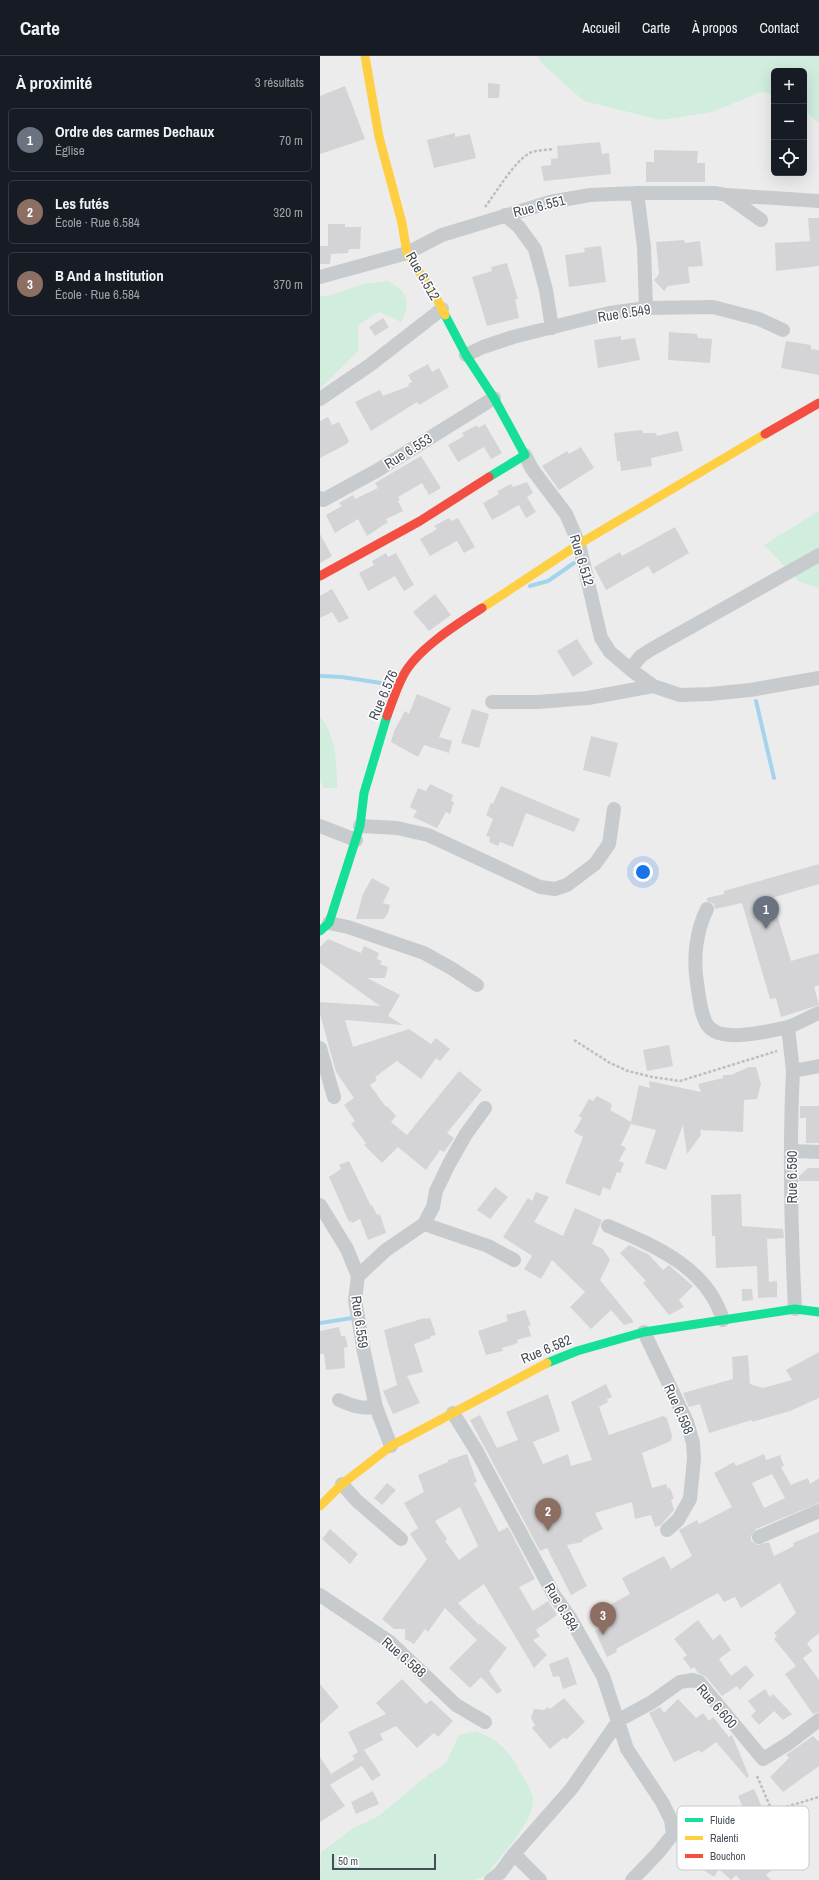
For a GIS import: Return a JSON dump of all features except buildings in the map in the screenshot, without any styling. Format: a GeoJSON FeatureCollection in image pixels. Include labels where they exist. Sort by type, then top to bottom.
{"type":"FeatureCollection","features":[{"type":"Feature","properties":{"kind":"street","name":"Rue 6.512"},"geometry":{"type":"LineString","coordinates":[[365,56],[379,137],[402,223],[407,253],[442,309],[466,355],[494,398],[540,481],[566,514],[579,544],[594,601],[598,629],[610,652],[630,669]]}},
{"type":"Feature","properties":{"kind":"street","name":"Rue 6.551"},"geometry":{"type":"LineString","coordinates":[[320,277],[407,253],[442,235],[472,225],[550,202],[590,195],[637,193],[716,193],[726,195],[761,220]]}},
{"type":"Feature","properties":{"kind":"street"},"geometry":{"type":"LineString","coordinates":[[637,193],[644,247],[646,308]]}},
{"type":"Feature","properties":{"kind":"street"},"geometry":{"type":"LineString","coordinates":[[726,195],[819,201]]}},
{"type":"Feature","properties":{"kind":"street"},"geometry":{"type":"LineString","coordinates":[[505,215],[519,227],[535,249],[546,290],[552,328]]}},
{"type":"Feature","properties":{"kind":"street","name":"Rue 6.549"},"geometry":{"type":"LineString","coordinates":[[466,355],[483,347],[513,337],[609,313],[646,308],[713,307],[759,319],[783,330]]}},
{"type":"Feature","properties":{"kind":"street"},"geometry":{"type":"LineString","coordinates":[[320,399],[370,365],[442,309]]}},
{"type":"Feature","properties":{"kind":"street","name":"Rue 6.553"},"geometry":{"type":"LineString","coordinates":[[320,498],[323,500],[378,470],[494,398]]}},
{"type":"Feature","properties":{"kind":"street","name":"Rue 6.576"},"geometry":{"type":"LineString","coordinates":[[325,927],[356,840],[360,826],[364,793],[386,718],[403,675],[425,649],[452,628],[579,544],[819,403]]}},
{"type":"Feature","properties":{"kind":"street"},"geometry":{"type":"LineString","coordinates":[[320,576],[420,521],[525,455]]}},
{"type":"Feature","properties":{"kind":"street"},"geometry":{"type":"LineString","coordinates":[[819,555],[650,650],[641,656],[630,669],[653,686],[680,695],[750,690],[819,678]]}},
{"type":"Feature","properties":{"kind":"street"},"geometry":{"type":"LineString","coordinates":[[492,702],[538,702],[588,698],[653,686]]}},
{"type":"Feature","properties":{"kind":"street"},"geometry":{"type":"LineString","coordinates":[[360,826],[397,828],[428,835],[540,887],[555,890],[578,878],[595,864],[609,844],[614,809]]}},
{"type":"Feature","properties":{"kind":"street"},"geometry":{"type":"LineString","coordinates":[[320,826],[356,840]]}},
{"type":"Feature","properties":{"kind":"street"},"geometry":{"type":"LineString","coordinates":[[707,909],[698,937],[696,978],[705,1022],[710,1029],[720,1034],[731,1036],[788,1027],[819,1013]]}},
{"type":"Feature","properties":{"kind":"street"},"geometry":{"type":"LineString","coordinates":[[325,927],[348,927],[424,953],[477,985]]}},
{"type":"Feature","properties":{"kind":"street","name":"Rue 6.590"},"geometry":{"type":"LineString","coordinates":[[788,1027],[793,1071],[791,1116],[792,1232],[795,1309]]}},
{"type":"Feature","properties":{"kind":"street"},"geometry":{"type":"LineString","coordinates":[[320,1048],[334,1097]]}},
{"type":"Feature","properties":{"kind":"street"},"geometry":{"type":"LineString","coordinates":[[793,1071],[819,1066]]}},
{"type":"Feature","properties":{"kind":"street"},"geometry":{"type":"LineString","coordinates":[[358,1276],[386,1250],[424,1224],[433,1207],[436,1191],[449,1164],[466,1134],[485,1108]]}},
{"type":"Feature","properties":{"kind":"street"},"geometry":{"type":"LineString","coordinates":[[792,1151],[819,1152]]}},
{"type":"Feature","properties":{"kind":"street","name":"Rue 6.559"},"geometry":{"type":"LineString","coordinates":[[320,1205],[347,1249],[358,1276],[356,1307],[376,1408],[391,1446]]}},
{"type":"Feature","properties":{"kind":"street"},"geometry":{"type":"LineString","coordinates":[[424,1224],[488,1246],[514,1260]]}},
{"type":"Feature","properties":{"kind":"street"},"geometry":{"type":"LineString","coordinates":[[608,1226],[652,1244],[690,1269],[708,1288],[720,1309],[723,1320]]}},
{"type":"Feature","properties":{"kind":"street","name":"Rue 6.582"},"geometry":{"type":"LineString","coordinates":[[320,1506],[342,1484],[391,1446],[550,1360],[644,1332],[795,1309],[819,1312]]}},
{"type":"Feature","properties":{"kind":"street","name":"Rue 6.598"},"geometry":{"type":"LineString","coordinates":[[644,1332],[687,1422],[693,1443],[694,1465],[690,1499],[678,1520],[667,1530]]}},
{"type":"Feature","properties":{"kind":"street"},"geometry":{"type":"LineString","coordinates":[[340,1400],[352,1406],[376,1408]]}},
{"type":"Feature","properties":{"kind":"street","name":"Rue 6.584"},"geometry":{"type":"LineString","coordinates":[[453,1412],[476,1450],[554,1595],[569,1616],[603,1676],[628,1749],[637,1766],[662,1802],[673,1826],[673,1834],[658,1853],[632,1880]]}},
{"type":"Feature","properties":{"kind":"street"},"geometry":{"type":"LineString","coordinates":[[342,1484],[356,1500],[401,1539]]}},
{"type":"Feature","properties":{"kind":"street"},"geometry":{"type":"LineString","coordinates":[[760,1537],[819,1511]]}},
{"type":"Feature","properties":{"kind":"street","name":"Rue 6.588"},"geometry":{"type":"LineString","coordinates":[[320,1594],[390,1642],[456,1705],[485,1722]]}},
{"type":"Feature","properties":{"kind":"street","name":"Rue 6.600"},"geometry":{"type":"LineString","coordinates":[[619,1720],[652,1702],[680,1682],[693,1680],[699,1682],[727,1717],[765,1759],[819,1720]]}},
{"type":"Feature","properties":{"kind":"street"},"geometry":{"type":"LineString","coordinates":[[491,1880],[500,1873],[514,1854],[572,1788],[619,1720]]}},
{"type":"Feature","properties":{"kind":"street"},"geometry":{"type":"LineString","coordinates":[[514,1854],[540,1880]]}},
{"type":"Feature","properties":{"kind":"path"},"geometry":{"type":"LineString","coordinates":[[472,225],[514,168],[526,156],[532,152],[554,149]]}},
{"type":"Feature","properties":{"kind":"path"},"geometry":{"type":"LineString","coordinates":[[574,1040],[610,1063],[628,1071],[652,1077],[680,1081],[791,1047]]}},
{"type":"Feature","properties":{"kind":"path"},"geometry":{"type":"LineString","coordinates":[[757,1776],[770,1806]]}},
{"type":"Feature","properties":{"kind":"path"},"geometry":{"type":"LineString","coordinates":[[789,1806],[819,1797]]}},
{"type":"Feature","properties":{"kind":"green space"},"geometry":{"type":"Polygon","coordinates":[[[537,56],[819,56],[819,123],[807,113],[807,68],[771,68],[771,94],[761,92],[712,112],[661,120],[584,101],[542,64],[537,56]]]}},
{"type":"Feature","properties":{"kind":"green space"},"geometry":{"type":"Polygon","coordinates":[[[388,281],[400,289],[406,298],[406,309],[401,322],[379,312],[358,325],[358,351],[320,389],[320,296],[328,296],[364,284],[388,281]]]}},
{"type":"Feature","properties":{"kind":"green space"},"geometry":{"type":"Polygon","coordinates":[[[819,511],[819,588],[800,582],[764,545],[819,511]]]}},
{"type":"Feature","properties":{"kind":"green space"},"geometry":{"type":"Polygon","coordinates":[[[320,716],[332,741],[337,769],[337,788],[324,788],[320,781],[320,716]]]}},
{"type":"Feature","properties":{"kind":"green space"},"geometry":{"type":"Polygon","coordinates":[[[476,1731],[491,1738],[506,1750],[531,1791],[533,1798],[529,1816],[524,1826],[510,1846],[483,1877],[475,1880],[320,1880],[321,1852],[352,1829],[379,1816],[429,1774],[441,1767],[447,1761],[459,1735],[476,1731]]]}},
{"type":"Feature","properties":{"kind":"waterway"},"geometry":{"type":"LineString","coordinates":[[530,586],[548,581],[574,563]]}},
{"type":"Feature","properties":{"kind":"waterway"},"geometry":{"type":"LineString","coordinates":[[321,676],[342,677],[394,685]]}},
{"type":"Feature","properties":{"kind":"waterway"},"geometry":{"type":"LineString","coordinates":[[756,701],[774,778]]}},
{"type":"Feature","properties":{"kind":"waterway"},"geometry":{"type":"LineString","coordinates":[[320,1323],[352,1318]]}},
{"type":"Feature","properties":{"kind":"traffic: fast"},"geometry":{"type":"LineString","coordinates":[[445,315],[466,355],[494,398],[525,455],[489,477]]}},
{"type":"Feature","properties":{"kind":"traffic: fast"},"geometry":{"type":"LineString","coordinates":[[320,931],[329,923],[360,826],[364,793],[387,716]]}},
{"type":"Feature","properties":{"kind":"traffic: fast"},"geometry":{"type":"LineString","coordinates":[[547,1363],[577,1351],[644,1332],[795,1309],[819,1312]]}},
{"type":"Feature","properties":{"kind":"traffic: slow"},"geometry":{"type":"LineString","coordinates":[[365,56],[379,137],[402,223],[407,253],[437,299],[445,315]]}},
{"type":"Feature","properties":{"kind":"traffic: slow"},"geometry":{"type":"LineString","coordinates":[[482,608],[579,544],[765,434]]}},
{"type":"Feature","properties":{"kind":"traffic: slow"},"geometry":{"type":"LineString","coordinates":[[320,1506],[342,1484],[391,1446],[547,1363]]}},
{"type":"Feature","properties":{"kind":"traffic: jam"},"geometry":{"type":"LineString","coordinates":[[765,434],[819,403]]}},
{"type":"Feature","properties":{"kind":"traffic: jam"},"geometry":{"type":"LineString","coordinates":[[320,576],[420,521],[489,477]]}},
{"type":"Feature","properties":{"kind":"traffic: jam"},"geometry":{"type":"LineString","coordinates":[[387,716],[396,691],[409,666],[438,638],[482,608]]}},
{"type":"Feature","properties":{"kind":"place","name":"Ordre des carmes Dechaux"},"geometry":{"type":"Point","coordinates":[766,929]}},
{"type":"Feature","properties":{"kind":"place","name":"Les futés"},"geometry":{"type":"Point","coordinates":[548,1531]}},
{"type":"Feature","properties":{"kind":"place","name":"B And a Institution"},"geometry":{"type":"Point","coordinates":[603,1635]}}]}
